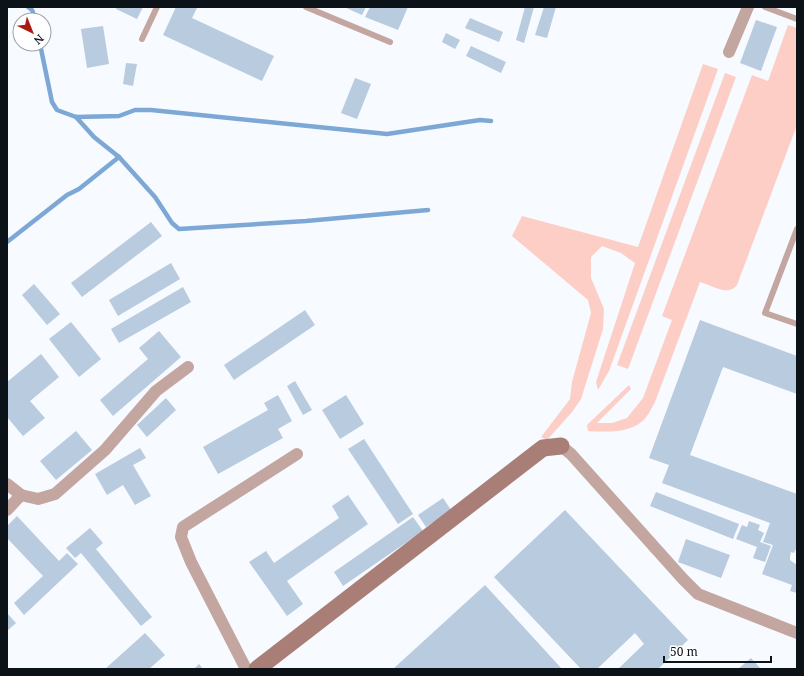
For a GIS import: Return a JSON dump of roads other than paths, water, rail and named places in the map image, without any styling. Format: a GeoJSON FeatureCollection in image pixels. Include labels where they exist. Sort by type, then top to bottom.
{"type":"FeatureCollection","features":[{"type":"Feature","properties":{"kind":"street"},"geometry":{"type":"LineString","coordinates":[[729,52],[748,7]]}},
{"type":"Feature","properties":{"kind":"street"},"geometry":{"type":"LineString","coordinates":[[7,484],[21,495],[38,499],[55,494],[105,450],[156,391],[188,366]]}},
{"type":"Feature","properties":{"kind":"street"},"geometry":{"type":"LineString","coordinates":[[257,669],[543,448],[561,446],[571,454],[698,594],[797,633]]}},
{"type":"Feature","properties":{"kind":"street"},"geometry":{"type":"LineString","coordinates":[[246,669],[191,562],[181,537],[183,527],[297,454]]}},
{"type":"Feature","properties":{"kind":"street"},"geometry":{"type":"LineString","coordinates":[[7,510],[21,495]]}},
{"type":"Feature","properties":{"kind":"lane"},"geometry":{"type":"LineString","coordinates":[[142,39],[157,7]]}},
{"type":"Feature","properties":{"kind":"lane"},"geometry":{"type":"LineString","coordinates":[[306,7],[390,42]]}},
{"type":"Feature","properties":{"kind":"lane"},"geometry":{"type":"LineString","coordinates":[[765,7],[797,19]]}},
{"type":"Feature","properties":{"kind":"lane"},"geometry":{"type":"LineString","coordinates":[[797,228],[765,313],[797,324]]}},
{"type":"Feature","properties":{"kind":"waterway"},"geometry":{"type":"LineString","coordinates":[[28,7],[33,12]]}},
{"type":"Feature","properties":{"kind":"waterway"},"geometry":{"type":"LineString","coordinates":[[42,52],[52,102],[57,110],[76,117],[119,116],[135,110],[151,110],[387,134],[480,120],[491,121]]}},
{"type":"Feature","properties":{"kind":"waterway"},"geometry":{"type":"LineString","coordinates":[[76,117],[94,137],[119,157],[155,197],[172,223],[179,229],[306,221],[428,210]]}},
{"type":"Feature","properties":{"kind":"waterway"},"geometry":{"type":"LineString","coordinates":[[7,242],[67,195],[79,189],[119,157]]}}]}
